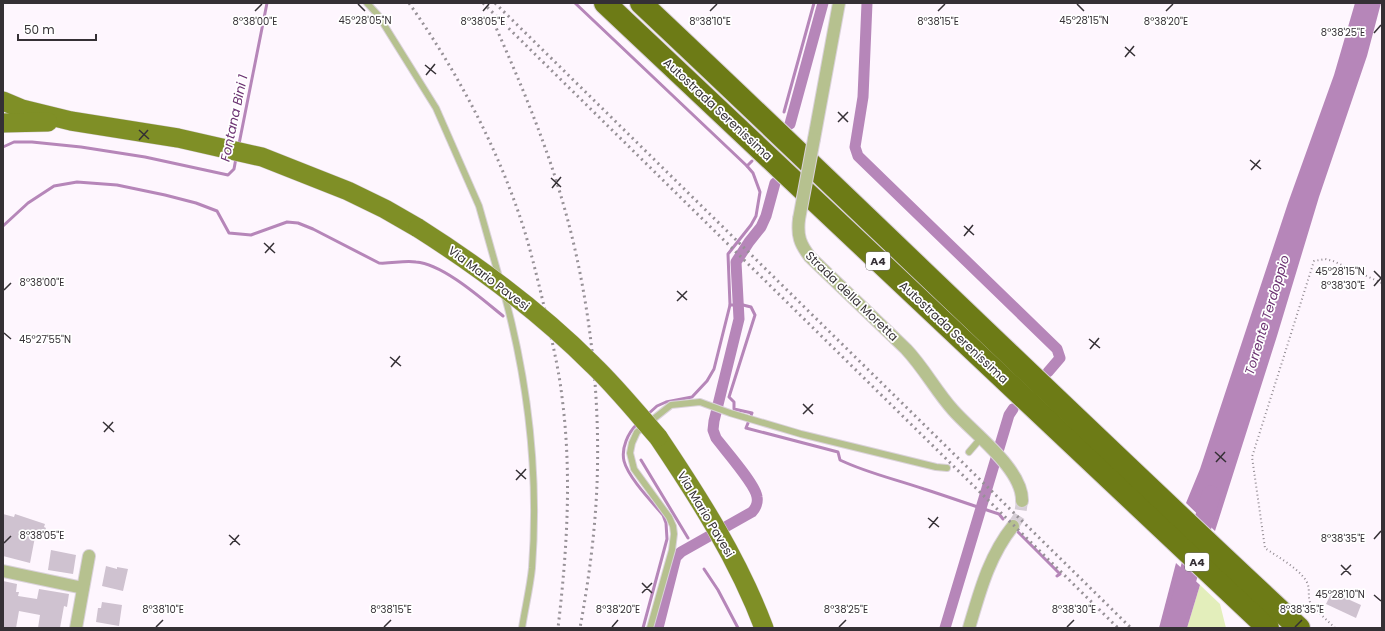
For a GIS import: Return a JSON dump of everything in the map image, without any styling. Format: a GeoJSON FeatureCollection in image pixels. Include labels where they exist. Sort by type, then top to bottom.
{"type":"FeatureCollection","features":[{"type":"Feature","properties":{"kind":"highway","name":"Autostrada Serenissima"},"geometry":{"type":"LineString","coordinates":[[605,3],[1268,628]]}},
{"type":"Feature","properties":{"kind":"highway","name":"Autostrada Serenissima"},"geometry":{"type":"LineString","coordinates":[[641,3],[795,148],[1160,499],[1299,628]]}},
{"type":"Feature","properties":{"kind":"main road","name":"Via Mario Pavesi"},"geometry":{"type":"LineString","coordinates":[[3,101],[22,109],[71,121],[178,138],[262,157],[348,191],[418,228],[452,250],[504,287],[572,344],[616,389],[658,437],[693,489],[718,531],[749,591],[764,628]]}},
{"type":"Feature","properties":{"kind":"main road","name":"Via Mario Pavesi"},"geometry":{"type":"LineString","coordinates":[[3,123],[71,121]]}},
{"type":"Feature","properties":{"kind":"street","name":"Strada della Moretta"},"geometry":{"type":"LineString","coordinates":[[839,3],[799,219],[798,234],[803,247],[810,257],[919,362],[952,409],[1004,462],[1019,485],[1022,501]]}},
{"type":"Feature","properties":{"kind":"street"},"geometry":{"type":"LineString","coordinates":[[969,628],[988,568],[998,547],[1013,526]]}},
{"type":"Feature","properties":{"kind":"street"},"geometry":{"type":"LineString","coordinates":[[76,628],[89,556]]}},
{"type":"Feature","properties":{"kind":"street"},"geometry":{"type":"LineString","coordinates":[[3,571],[83,588]]}},
{"type":"Feature","properties":{"kind":"lane"},"geometry":{"type":"LineString","coordinates":[[367,3],[378,15],[436,108],[479,206],[511,320],[526,388],[530,426],[534,498],[532,569],[522,628]]}},
{"type":"Feature","properties":{"kind":"lane"},"geometry":{"type":"LineString","coordinates":[[650,628],[672,550],[674,534],[673,526],[669,518],[634,469],[630,453],[632,443],[637,432],[671,405],[700,402],[721,410],[801,434],[936,467],[947,468]]}},
{"type":"Feature","properties":{"kind":"lane"},"geometry":{"type":"LineString","coordinates":[[969,452],[981,438]]}},
{"type":"Feature","properties":{"kind":"path"},"geometry":{"type":"LineString","coordinates":[[1336,628],[1309,602],[1308,584],[1303,575],[1265,548],[1252,457],[1314,262],[1325,259],[1334,261],[1382,283]]}},
{"type":"Feature","properties":{"kind":"green space"},"geometry":{"type":"Polygon","coordinates":[[[1200,585],[1220,604],[1226,628],[1187,628],[1200,585]]]}},
{"type":"Feature","properties":{"kind":"water"},"geometry":{"type":"Polygon","coordinates":[[[1355,3],[1381,3],[1367,56],[1319,197],[1277,336],[1215,531],[1186,503],[1200,469],[1288,203],[1334,75],[1355,3]]]}},
{"type":"Feature","properties":{"kind":"water"},"geometry":{"type":"Polygon","coordinates":[[[1176,563],[1200,585],[1187,628],[1159,628],[1176,563]]]}},
{"type":"Feature","properties":{"kind":"building"},"geometry":{"type":"Polygon","coordinates":[[[3,514],[14,517],[15,514],[45,524],[44,527],[46,528],[42,539],[35,537],[30,563],[3,556],[3,514]]]}},
{"type":"Feature","properties":{"kind":"building"},"geometry":{"type":"Polygon","coordinates":[[[51,550],[76,555],[73,574],[48,570],[51,550]]]}},
{"type":"Feature","properties":{"kind":"building"},"geometry":{"type":"Polygon","coordinates":[[[106,566],[117,569],[117,567],[128,569],[123,591],[102,586],[106,566]]]}},
{"type":"Feature","properties":{"kind":"building"},"geometry":{"type":"Polygon","coordinates":[[[3,581],[17,584],[16,592],[19,592],[18,596],[37,599],[39,589],[69,594],[67,607],[64,606],[60,628],[38,628],[40,615],[19,611],[16,628],[3,628],[3,581]]]}},
{"type":"Feature","properties":{"kind":"building"},"geometry":{"type":"Polygon","coordinates":[[[1332,592],[1361,605],[1356,618],[1326,604],[1332,592]]]}},
{"type":"Feature","properties":{"kind":"building"},"geometry":{"type":"Polygon","coordinates":[[[102,602],[122,605],[119,626],[96,622],[98,608],[101,608],[102,602]]]}},
{"type":"Feature","properties":{"kind":"waterway","name":"Fontana Bini 1"},"geometry":{"type":"LineString","coordinates":[[239,144],[267,3]]}},
{"type":"Feature","properties":{"kind":"waterway"},"geometry":{"type":"LineString","coordinates":[[575,3],[747,166],[753,173],[760,192],[756,216],[751,225],[728,254],[730,305],[714,369],[707,381],[692,397],[666,402],[657,406],[647,415]]}},
{"type":"Feature","properties":{"kind":"waterway"},"geometry":{"type":"LineString","coordinates":[[784,112],[814,3]]}},
{"type":"Feature","properties":{"kind":"waterway"},"geometry":{"type":"LineString","coordinates":[[790,124],[823,3]]}},
{"type":"Feature","properties":{"kind":"waterway"},"geometry":{"type":"LineString","coordinates":[[867,3],[863,97],[855,147],[858,156],[1057,349],[1060,358],[1048,372]]}},
{"type":"Feature","properties":{"kind":"waterway","name":"Fontana Bini 1"},"geometry":{"type":"LineString","coordinates":[[3,147],[14,142],[32,142],[81,147],[145,157],[228,175],[234,169],[236,158]]}},
{"type":"Feature","properties":{"kind":"waterway"},"geometry":{"type":"LineString","coordinates":[[747,166],[752,161]]}},
{"type":"Feature","properties":{"kind":"waterway"},"geometry":{"type":"LineString","coordinates":[[3,226],[28,203],[54,186],[77,182],[117,185],[196,203],[217,211],[229,233],[251,235],[287,222],[298,223],[313,229],[379,263],[416,262],[427,264],[450,275],[462,283],[503,316]]}},
{"type":"Feature","properties":{"kind":"waterway"},"geometry":{"type":"LineString","coordinates":[[658,628],[676,557],[681,552],[752,512],[757,503],[757,497],[751,484],[716,438],[713,430],[739,319],[736,262],[761,227],[766,216],[775,183]]}},
{"type":"Feature","properties":{"kind":"waterway"},"geometry":{"type":"LineString","coordinates":[[730,305],[743,305],[751,307],[755,315],[729,397],[734,402],[734,409],[752,413],[746,428],[838,452],[840,460],[850,465],[999,514],[1003,519]]}},
{"type":"Feature","properties":{"kind":"waterway"},"geometry":{"type":"LineString","coordinates":[[945,628],[1009,415],[1013,409]]}},
{"type":"Feature","properties":{"kind":"waterway"},"geometry":{"type":"LineString","coordinates":[[637,424],[624,446],[624,461],[635,482],[663,515],[666,523],[667,539],[643,628]]}},
{"type":"Feature","properties":{"kind":"waterway"},"geometry":{"type":"LineString","coordinates":[[641,460],[688,538]]}},
{"type":"Feature","properties":{"kind":"waterway","name":"Torrente Terdoppio"},"geometry":{"type":"LineString","coordinates":[[1173,628],[1211,495]]}},
{"type":"Feature","properties":{"kind":"waterway"},"geometry":{"type":"LineString","coordinates":[[1018,532],[1060,574],[1057,576]]}},
{"type":"Feature","properties":{"kind":"waterway"},"geometry":{"type":"LineString","coordinates":[[704,569],[718,590],[738,628]]}},
{"type":"Feature","properties":{"kind":"tunnel"},"geometry":{"type":"LineString","coordinates":[[1013,526],[1020,515],[1022,501]]}},
{"type":"Feature","properties":{"kind":"railway"},"geometry":{"type":"LineString","coordinates":[[409,3],[444,56],[489,140],[514,199],[524,229],[542,296],[554,348],[562,397],[567,455],[568,484],[566,541],[558,628]]}},
{"type":"Feature","properties":{"kind":"railway"},"geometry":{"type":"LineString","coordinates":[[483,3],[1118,628]]}},
{"type":"Feature","properties":{"kind":"railway"},"geometry":{"type":"LineString","coordinates":[[495,3],[1131,628]]}},
{"type":"Feature","properties":{"kind":"railway"},"geometry":{"type":"LineString","coordinates":[[494,23],[533,115],[558,186],[575,248],[589,327],[597,409],[597,490],[591,554],[580,628]]}}]}
